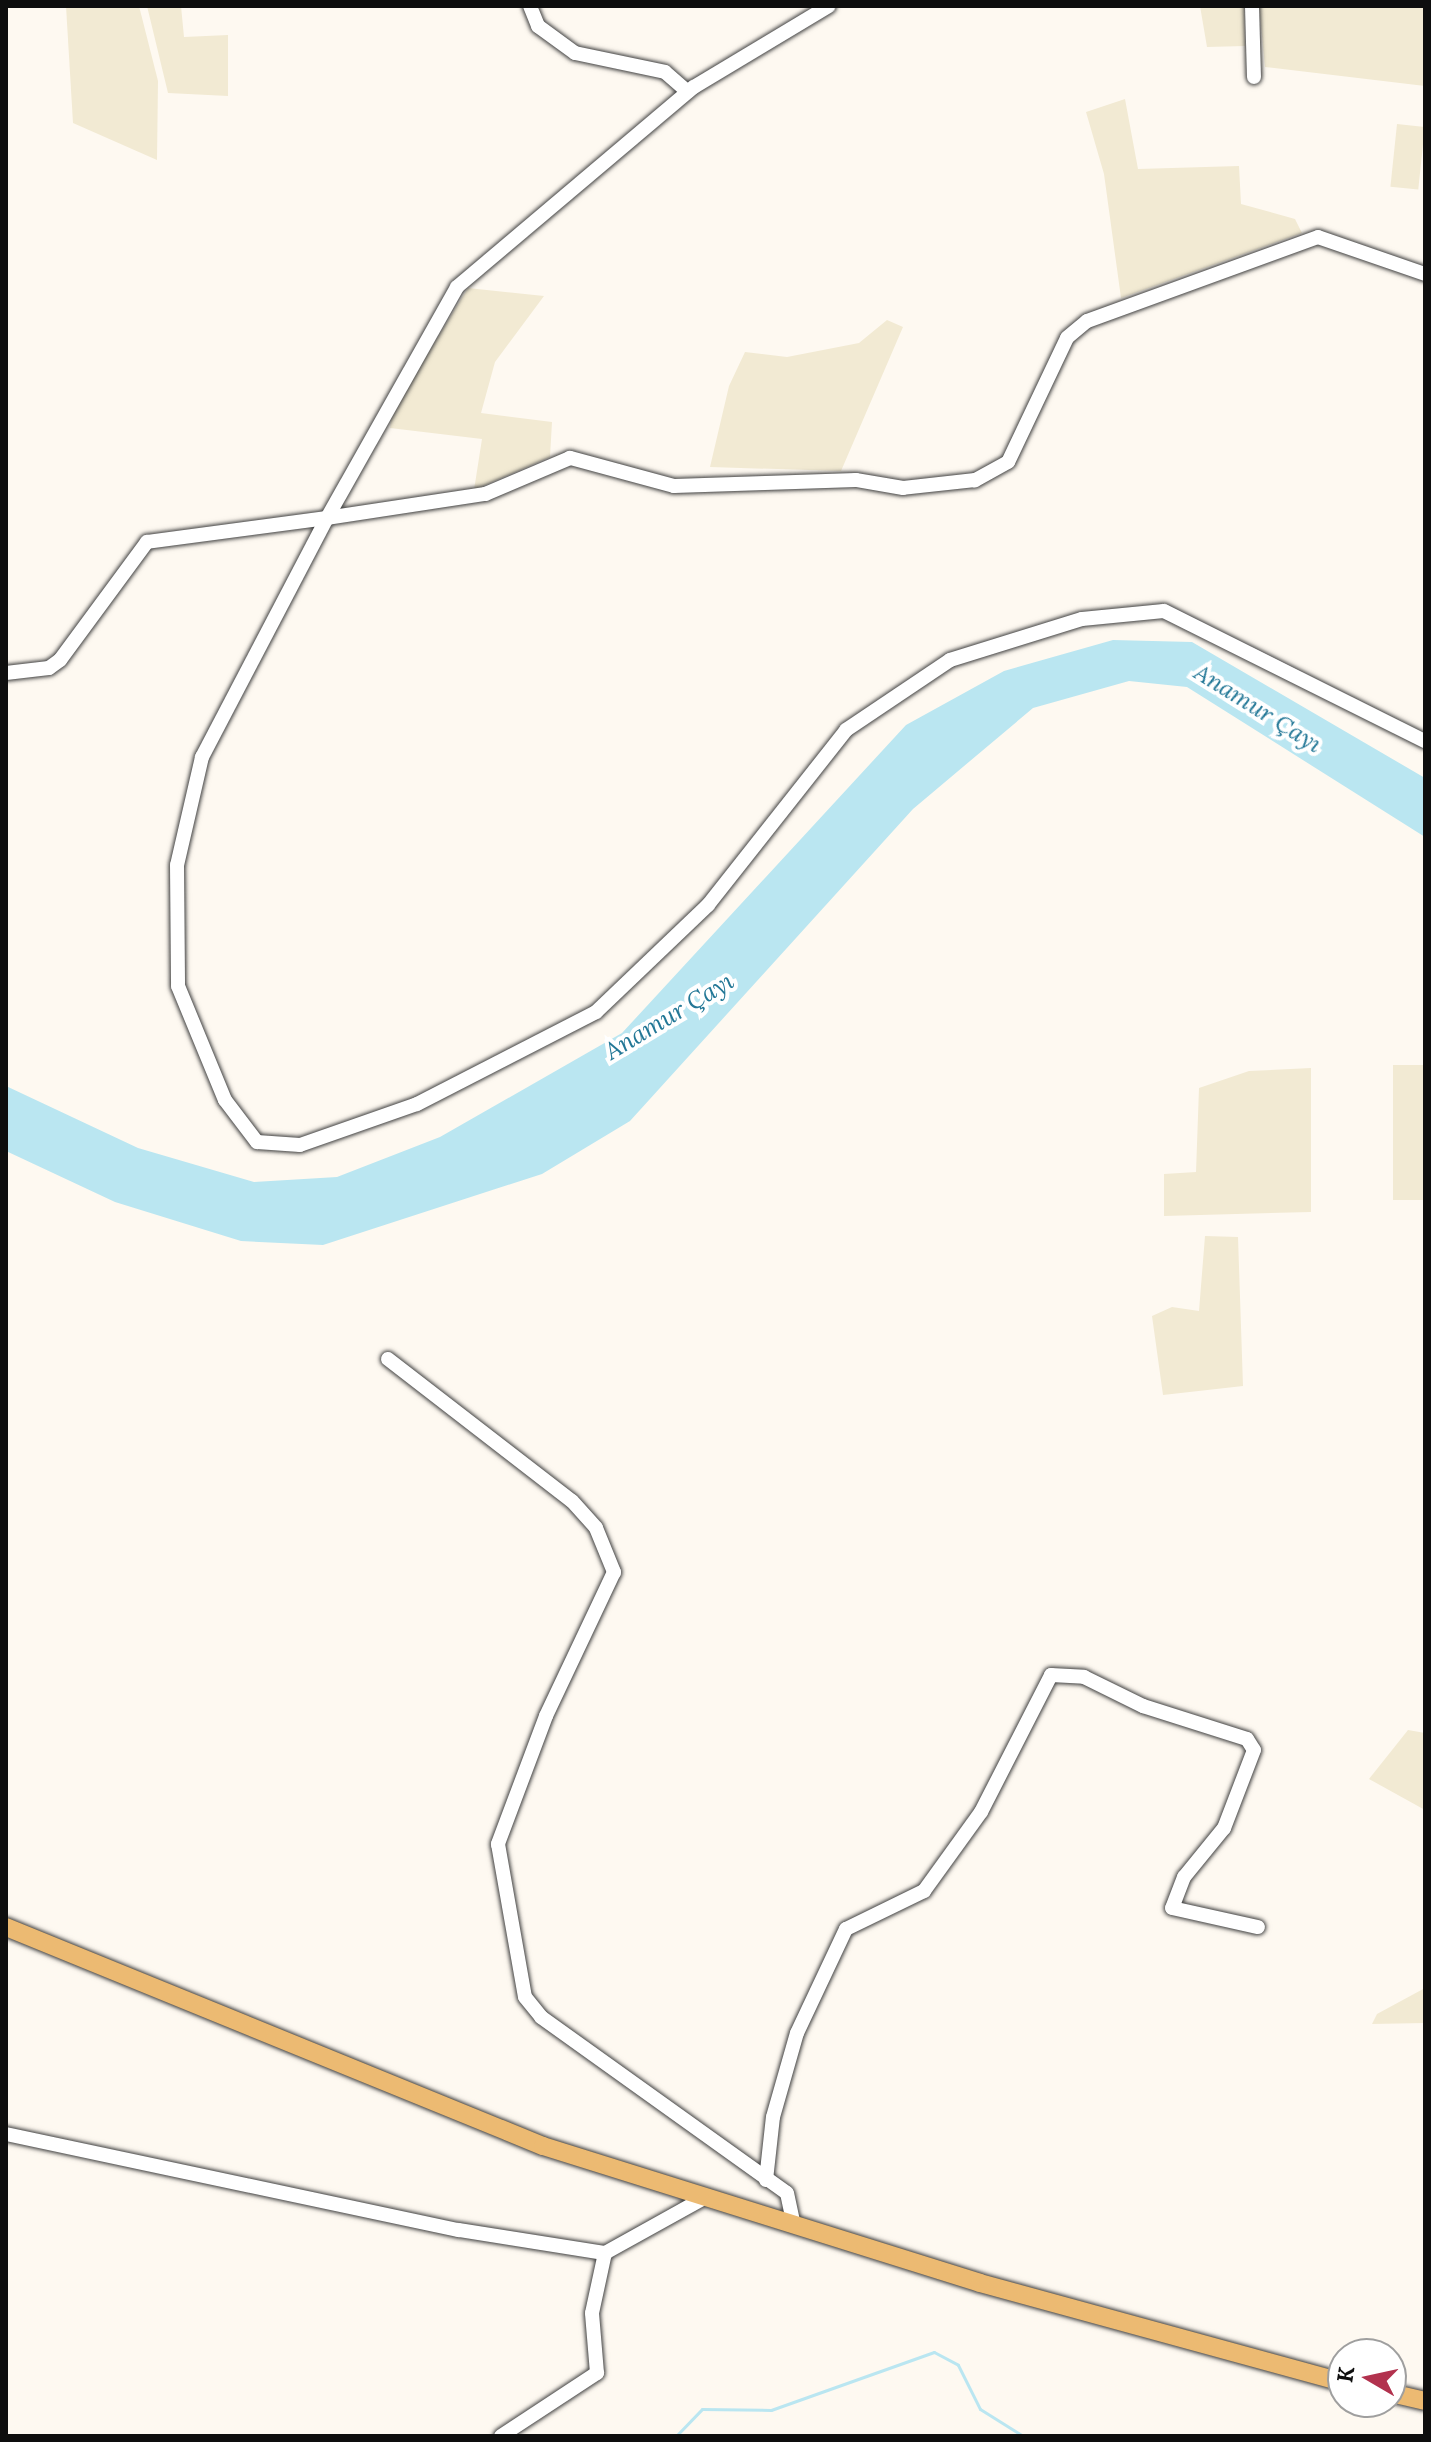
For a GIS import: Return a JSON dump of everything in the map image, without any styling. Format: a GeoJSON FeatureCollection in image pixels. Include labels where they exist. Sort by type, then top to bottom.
{"type":"FeatureCollection","features":[{"type":"Feature","properties":{"kind":"main road"},"geometry":{"type":"LineString","coordinates":[[6,1927],[339,2067],[702,2199],[1327,2377]]}},
{"type":"Feature","properties":{"kind":"street"},"geometry":{"type":"LineString","coordinates":[[530,6],[538,26],[575,53],[637,62],[665,72],[688,92]]}},
{"type":"Feature","properties":{"kind":"street"},"geometry":{"type":"LineString","coordinates":[[829,6],[688,92],[457,287],[327,518],[202,757],[177,865],[178,986],[225,1100],[257,1142],[300,1145],[417,1104],[596,1012],[708,905],[846,730],[950,660],[1082,619],[1164,611],[1425,741]]}},
{"type":"Feature","properties":{"kind":"street"},"geometry":{"type":"LineString","coordinates":[[1252,6],[1254,77]]}},
{"type":"Feature","properties":{"kind":"street"},"geometry":{"type":"LineString","coordinates":[[6,673],[49,668],[60,660],[147,542],[485,494],[570,458],[674,486],[856,480],[903,488],[975,480],[1008,462],[1067,338],[1087,321],[1318,237],[1425,274]]}},
{"type":"Feature","properties":{"kind":"street"},"geometry":{"type":"LineString","coordinates":[[388,1359],[572,1501],[596,1528],[614,1572],[546,1716],[498,1844],[525,1997],[541,2017],[787,2193],[794,2225]]}},
{"type":"Feature","properties":{"kind":"street"},"geometry":{"type":"LineString","coordinates":[[766,2180],[773,2117],[797,2033],[846,1929],[924,1891],[981,1812],[1051,1675],[1084,1677],[1143,1706],[1247,1739],[1254,1750],[1224,1828],[1184,1877],[1172,1908],[1258,1927]]}},
{"type":"Feature","properties":{"kind":"street"},"geometry":{"type":"LineString","coordinates":[[6,2134],[459,2230],[605,2253],[702,2199]]}},
{"type":"Feature","properties":{"kind":"street"},"geometry":{"type":"LineString","coordinates":[[501,2436],[597,2373],[592,2313],[605,2253]]}},
{"type":"Feature","properties":{"kind":"shaded area"},"geometry":{"type":"Polygon","coordinates":[[[66,6],[139,6],[158,81],[157,160],[73,123],[66,6]]]}},
{"type":"Feature","properties":{"kind":"shaded area"},"geometry":{"type":"Polygon","coordinates":[[[147,6],[181,6],[184,37],[228,35],[228,96],[168,93],[147,6]]]}},
{"type":"Feature","properties":{"kind":"shaded area"},"geometry":{"type":"Polygon","coordinates":[[[1200,6],[1244,6],[1245,46],[1207,47],[1200,6]]]}},
{"type":"Feature","properties":{"kind":"shaded area"},"geometry":{"type":"Polygon","coordinates":[[[1259,6],[1425,6],[1425,86],[1265,67],[1259,6]]]}},
{"type":"Feature","properties":{"kind":"shaded area"},"geometry":{"type":"Polygon","coordinates":[[[1125,99],[1138,169],[1239,166],[1241,204],[1295,219],[1302,233],[1121,298],[1104,174],[1086,112],[1125,99]]]}},
{"type":"Feature","properties":{"kind":"shaded area"},"geometry":{"type":"Polygon","coordinates":[[[1397,124],[1425,127],[1418,190],[1390,187],[1397,124]]]}},
{"type":"Feature","properties":{"kind":"shaded area"},"geometry":{"type":"Polygon","coordinates":[[[468,288],[544,296],[495,362],[481,413],[552,422],[550,457],[474,490],[482,439],[390,428],[392,412],[468,288]]]}},
{"type":"Feature","properties":{"kind":"shaded area"},"geometry":{"type":"Polygon","coordinates":[[[887,320],[903,327],[841,471],[710,467],[729,386],[745,352],[787,357],[859,343],[887,320]]]}},
{"type":"Feature","properties":{"kind":"shaded area"},"geometry":{"type":"Polygon","coordinates":[[[1393,1065],[1425,1065],[1425,1200],[1393,1200],[1393,1065]]]}},
{"type":"Feature","properties":{"kind":"shaded area"},"geometry":{"type":"Polygon","coordinates":[[[1311,1068],[1311,1212],[1164,1216],[1164,1174],[1196,1172],[1199,1088],[1249,1071],[1311,1068]]]}},
{"type":"Feature","properties":{"kind":"shaded area"},"geometry":{"type":"Polygon","coordinates":[[[1205,1236],[1238,1237],[1243,1386],[1163,1395],[1152,1316],[1172,1307],[1199,1311],[1205,1236]]]}},
{"type":"Feature","properties":{"kind":"shaded area"},"geometry":{"type":"Polygon","coordinates":[[[1408,1730],[1425,1733],[1425,1810],[1369,1779],[1408,1730]]]}},
{"type":"Feature","properties":{"kind":"shaded area"},"geometry":{"type":"Polygon","coordinates":[[[1425,1988],[1425,2023],[1372,2024],[1377,2014],[1425,1988]]]}},
{"type":"Feature","properties":{"kind":"water","name":"Anamur Çayı"},"geometry":{"type":"Polygon","coordinates":[[[1113,640],[1192,642],[1425,778],[1425,837],[1187,687],[1129,681],[1033,708],[913,809],[630,1121],[542,1174],[323,1245],[241,1241],[115,1202],[6,1151],[6,1086],[138,1148],[254,1182],[337,1177],[440,1137],[622,1033],[906,725],[1004,671],[1113,640]]]}},
{"type":"Feature","properties":{"kind":"waterway"},"geometry":{"type":"LineString","coordinates":[[676,2436],[702,2409],[771,2410],[934,2352],[958,2365],[980,2409],[1023,2436]]}}]}
